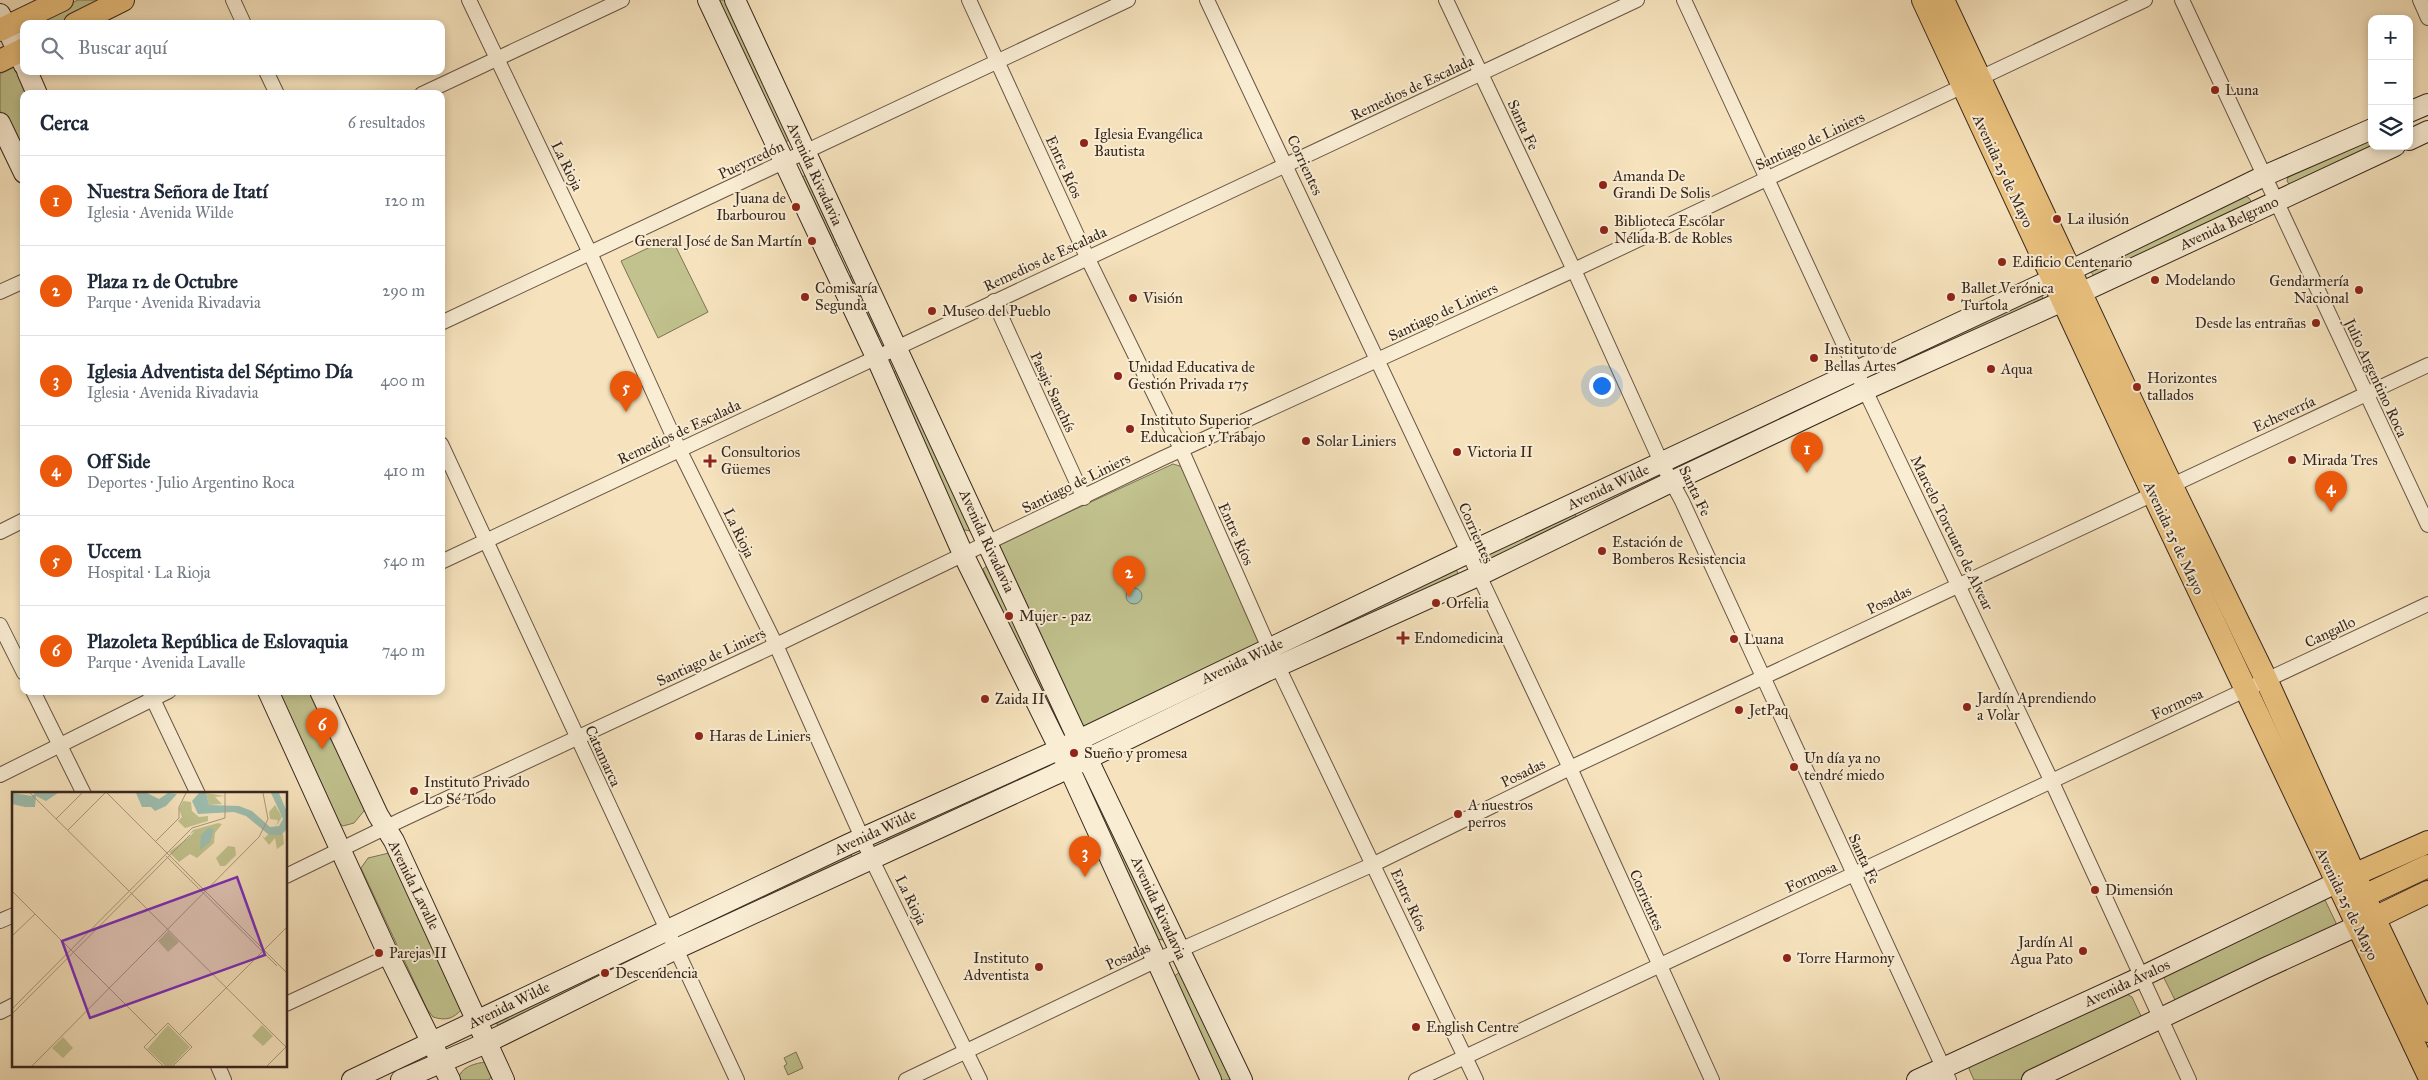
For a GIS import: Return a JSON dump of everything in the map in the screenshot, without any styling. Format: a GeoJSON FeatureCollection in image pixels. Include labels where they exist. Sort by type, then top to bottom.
{"type":"FeatureCollection","features":[{"type":"Feature","properties":{"kind":"main road"},"geometry":{"type":"LineString","coordinates":[[18,60],[2,23],[62,0]]}},
{"type":"Feature","properties":{"kind":"main road"},"geometry":{"type":"LineString","coordinates":[[83,20],[123,0]]}},
{"type":"Feature","properties":{"kind":"main road","name":"Avenida Rivadavia"},"geometry":{"type":"LineString","coordinates":[[708,0],[877,359],[964,554],[1069,768],[1211,1080]]}},
{"type":"Feature","properties":{"kind":"main road","name":"Avenida Rivadavia"},"geometry":{"type":"LineString","coordinates":[[735,0],[989,543],[1078,739],[1242,1080]]}},
{"type":"Feature","properties":{"kind":"main road","name":"Avenida 25 de Mayo"},"geometry":{"type":"LineString","coordinates":[[1923,0],[1971,82],[2162,489],[2257,684],[2366,922],[2428,1031]]}},
{"type":"Feature","properties":{"kind":"main road","name":"Avenida 25 de Mayo"},"geometry":{"type":"LineString","coordinates":[[1943,0],[1971,82]]}},
{"type":"Feature","properties":{"kind":"main road"},"geometry":{"type":"LineString","coordinates":[[26,75],[35,90]]}},
{"type":"Feature","properties":{"kind":"main road"},"geometry":{"type":"LineString","coordinates":[[2413,110],[2428,104]]}},
{"type":"Feature","properties":{"kind":"main road"},"geometry":{"type":"LineString","coordinates":[[0,123],[20,165]]}},
{"type":"Feature","properties":{"kind":"main road","name":"Avenida Belgrano"},"geometry":{"type":"LineString","coordinates":[[2061,275],[2264,176],[2368,131]]}},
{"type":"Feature","properties":{"kind":"main road"},"geometry":{"type":"LineString","coordinates":[[2413,138],[2428,131]]}},
{"type":"Feature","properties":{"kind":"main road","name":"Avenida Belgrano"},"geometry":{"type":"LineString","coordinates":[[2072,297],[2386,150]]}},
{"type":"Feature","properties":{"kind":"main road"},"geometry":{"type":"LineString","coordinates":[[833,266],[854,256]]}},
{"type":"Feature","properties":{"kind":"main road","name":"Avenida Wilde"},"geometry":{"type":"LineString","coordinates":[[352,1080],[666,930],[1060,749],[1468,553],[2061,275]]}},
{"type":"Feature","properties":{"kind":"main road","name":"Avenida Wilde"},"geometry":{"type":"LineString","coordinates":[[401,1080],[446,1071],[486,1043],[676,949],[872,860],[1088,759],[1278,667],[1478,576],[1865,390],[2072,297]]}},
{"type":"Feature","properties":{"kind":"main road"},"geometry":{"type":"LineString","coordinates":[[270,695],[389,956],[446,1071]]}},
{"type":"Feature","properties":{"kind":"main road","name":"Avenida Lavalle"},"geometry":{"type":"LineString","coordinates":[[322,695],[385,828],[394,841],[504,1080]]}},
{"type":"Feature","properties":{"kind":"main road"},"geometry":{"type":"LineString","coordinates":[[2345,879],[2428,842]]}},
{"type":"Feature","properties":{"kind":"main road"},"geometry":{"type":"LineString","coordinates":[[2364,896],[2428,866]]}},
{"type":"Feature","properties":{"kind":"main road","name":"Avenida 25 de Mayo"},"geometry":{"type":"LineString","coordinates":[[2345,879],[2364,896],[2366,922],[2428,1074]]}},
{"type":"Feature","properties":{"kind":"main road","name":"Avenida Ávalos"},"geometry":{"type":"LineString","coordinates":[[1917,1080],[1946,1074],[2141,977],[2345,879]]}},
{"type":"Feature","properties":{"kind":"main road"},"geometry":{"type":"LineString","coordinates":[[2032,1080],[2428,892]]}},
{"type":"Feature","properties":{"kind":"street"},"geometry":{"type":"LineString","coordinates":[[232,0],[242,20]]}},
{"type":"Feature","properties":{"kind":"street","name":"La Rioja"},"geometry":{"type":"LineString","coordinates":[[469,0],[590,252],[679,449],[776,645],[872,860],[980,1080]]}},
{"type":"Feature","properties":{"kind":"street"},"geometry":{"type":"LineString","coordinates":[[430,90],[622,0]]}},
{"type":"Feature","properties":{"kind":"street","name":"Entre Ríos"},"geometry":{"type":"LineString","coordinates":[[969,0],[1087,257],[1182,451],[1269,648],[1476,1080]]}},
{"type":"Feature","properties":{"kind":"street","name":"Pueyrredón"},"geometry":{"type":"LineString","coordinates":[[445,321],[1128,0]]}},
{"type":"Feature","properties":{"kind":"street","name":"Corrientes"},"geometry":{"type":"LineString","coordinates":[[1207,0],[1570,768],[1658,965],[1712,1080]]}},
{"type":"Feature","properties":{"kind":"street","name":"Santa Fe"},"geometry":{"type":"LineString","coordinates":[[1446,0],[1574,270],[1661,462],[1673,481],[1946,1074]]}},
{"type":"Feature","properties":{"kind":"street","name":"Remedios de Escalada"},"geometry":{"type":"LineString","coordinates":[[445,560],[679,449],[877,359],[994,300],[1287,166],[1637,0]]}},
{"type":"Feature","properties":{"kind":"street","name":"Marcelo Torcuato de Alvear"},"geometry":{"type":"LineString","coordinates":[[1684,0],[1865,390],[2051,780],[2189,1080]]}},
{"type":"Feature","properties":{"kind":"street","name":"Santiago de Liniers"},"geometry":{"type":"LineString","coordinates":[[288,875],[1182,451],[1574,270],[2145,0]]}},
{"type":"Feature","properties":{"kind":"street","name":"Julio Argentino Roca"},"geometry":{"type":"LineString","coordinates":[[2182,0],[2428,525]]}},
{"type":"Feature","properties":{"kind":"street"},"geometry":{"type":"LineString","coordinates":[[2420,0],[2428,18]]}},
{"type":"Feature","properties":{"kind":"street"},"geometry":{"type":"LineString","coordinates":[[268,75],[275,90]]}},
{"type":"Feature","properties":{"kind":"street"},"geometry":{"type":"LineString","coordinates":[[0,292],[20,283]]}},
{"type":"Feature","properties":{"kind":"street","name":"Pasaje Sanchís"},"geometry":{"type":"LineString","coordinates":[[994,300],[1084,498]]}},
{"type":"Feature","properties":{"kind":"street","name":"Echeverría"},"geometry":{"type":"LineString","coordinates":[[2162,489],[2428,365]]}},
{"type":"Feature","properties":{"kind":"street","name":"Catamarca"},"geometry":{"type":"LineString","coordinates":[[445,452],[737,1080]]}},
{"type":"Feature","properties":{"kind":"street","name":"Posadas"},"geometry":{"type":"LineString","coordinates":[[906,1080],[1157,960],[1374,864],[1570,768],[1763,679],[1958,584],[2162,489]]}},
{"type":"Feature","properties":{"kind":"street"},"geometry":{"type":"LineString","coordinates":[[0,532],[20,522]]}},
{"type":"Feature","properties":{"kind":"street","name":"Cangallo"},"geometry":{"type":"LineString","coordinates":[[2257,684],[2428,604]]}},
{"type":"Feature","properties":{"kind":"street"},"geometry":{"type":"LineString","coordinates":[[0,625],[20,665]]}},
{"type":"Feature","properties":{"kind":"street","name":"Formosa"},"geometry":{"type":"LineString","coordinates":[[1416,1080],[2257,684]]}},
{"type":"Feature","properties":{"kind":"street"},"geometry":{"type":"LineString","coordinates":[[35,695],[83,792]]}},
{"type":"Feature","properties":{"kind":"street"},"geometry":{"type":"LineString","coordinates":[[0,775],[60,746],[151,695],[197,792]]}},
{"type":"Feature","properties":{"kind":"street"},"geometry":{"type":"LineString","coordinates":[[0,921],[12,916]]}},
{"type":"Feature","properties":{"kind":"street"},"geometry":{"type":"LineString","coordinates":[[288,1003],[389,956]]}},
{"type":"Feature","properties":{"kind":"street"},"geometry":{"type":"LineString","coordinates":[[0,1012],[12,1006]]}},
{"type":"Feature","properties":{"kind":"street"},"geometry":{"type":"LineString","coordinates":[[219,1068],[224,1080]]}},
{"type":"Feature","properties":{"kind":"green space"},"geometry":{"type":"Polygon","coordinates":[[[78,0],[106,0],[64,20],[37,20],[78,0]]]}},
{"type":"Feature","properties":{"kind":"green space"},"geometry":{"type":"Polygon","coordinates":[[[715,0],[727,0],[790,136],[789,140],[784,143],[715,0]]]}},
{"type":"Feature","properties":{"kind":"green space"},"geometry":{"type":"Polygon","coordinates":[[[14,67],[31,90],[20,90],[20,153],[0,110],[0,74],[14,67]]]}},
{"type":"Feature","properties":{"kind":"green space"},"geometry":{"type":"Polygon","coordinates":[[[2368,140],[2368,148],[2290,186],[2287,181],[2288,177],[2368,140]]]}},
{"type":"Feature","properties":{"kind":"green space"},"geometry":{"type":"Polygon","coordinates":[[[806,175],[839,244],[831,248],[800,178],[806,175]]]}},
{"type":"Feature","properties":{"kind":"green space"},"geometry":{"type":"Polygon","coordinates":[[[2244,195],[2252,203],[2094,276],[2091,272],[2092,266],[2244,195]]]}},
{"type":"Feature","properties":{"kind":"green space"},"geometry":{"type":"Polygon","coordinates":[[[671,237],[708,312],[658,338],[621,261],[671,237]]]}},
{"type":"Feature","properties":{"kind":"green space"},"geometry":{"type":"Polygon","coordinates":[[[854,276],[880,335],[877,337],[848,277],[854,276]]]}},
{"type":"Feature","properties":{"kind":"green space"},"geometry":{"type":"Polygon","coordinates":[[[2040,293],[2044,300],[1883,377],[1879,371],[2040,293]]]}},
{"type":"Feature","properties":{"kind":"green space"},"geometry":{"type":"Polygon","coordinates":[[[899,372],[971,531],[964,530],[892,376],[892,373],[899,372]]]}},
{"type":"Feature","properties":{"kind":"green space"},"geometry":{"type":"Polygon","coordinates":[[[1173,464],[1183,467],[1259,642],[1257,649],[1086,728],[1079,724],[997,552],[1000,544],[1173,464]]]}},
{"type":"Feature","properties":{"kind":"green space"},"geometry":{"type":"Polygon","coordinates":[[[1573,510],[1580,524],[1493,561],[1488,555],[1489,549],[1573,510]]]}},
{"type":"Feature","properties":{"kind":"green space"},"geometry":{"type":"Polygon","coordinates":[[[988,565],[1063,728],[1057,728],[983,569],[988,565]]]}},
{"type":"Feature","properties":{"kind":"green space"},"geometry":{"type":"Polygon","coordinates":[[[1456,569],[1459,576],[1296,652],[1293,647],[1456,569]]]}},
{"type":"Feature","properties":{"kind":"green space"},"geometry":{"type":"Polygon","coordinates":[[[279,695],[317,695],[368,806],[354,823],[343,826],[334,820],[279,695]]]}},
{"type":"Feature","properties":{"kind":"green space"},"geometry":{"type":"Polygon","coordinates":[[[1054,762],[1057,768],[888,843],[886,836],[1054,762]]]}},
{"type":"Feature","properties":{"kind":"green space"},"geometry":{"type":"Polygon","coordinates":[[[1087,776],[1164,940],[1155,939],[1084,778],[1087,776]]]}},
{"type":"Feature","properties":{"kind":"green space"},"geometry":{"type":"Polygon","coordinates":[[[389,853],[462,1009],[456,1015],[449,1018],[433,1017],[427,1009],[361,868],[368,858],[389,853]]]}},
{"type":"Feature","properties":{"kind":"green space"},"geometry":{"type":"Polygon","coordinates":[[[849,853],[854,858],[694,931],[692,927],[849,853]]]}},
{"type":"Feature","properties":{"kind":"green space"},"geometry":{"type":"Polygon","coordinates":[[[2318,899],[2325,900],[2336,923],[2333,931],[2183,1002],[2175,1000],[2164,978],[2168,969],[2318,899]]]}},
{"type":"Feature","properties":{"kind":"green space"},"geometry":{"type":"Polygon","coordinates":[[[647,948],[651,955],[499,1028],[494,1018],[647,948]]]}},
{"type":"Feature","properties":{"kind":"green space"},"geometry":{"type":"Polygon","coordinates":[[[1180,972],[1231,1080],[1222,1080],[1173,977],[1180,972]]]}},
{"type":"Feature","properties":{"kind":"green space"},"geometry":{"type":"Polygon","coordinates":[[[2123,992],[2132,997],[2141,1016],[2139,1023],[2020,1080],[1974,1080],[1969,1069],[1974,1059],[2123,992]]]}},
{"type":"Feature","properties":{"kind":"green space"},"geometry":{"type":"Polygon","coordinates":[[[796,1052],[803,1068],[788,1075],[784,1066],[787,1064],[784,1058],[796,1052]]]}},
{"type":"Feature","properties":{"kind":"green space"},"geometry":{"type":"Polygon","coordinates":[[[487,1062],[493,1074],[489,1080],[458,1080],[465,1069],[478,1063],[487,1062]]]}},
{"type":"Feature","properties":{"kind":"shaded area"},"geometry":{"type":"Polygon","coordinates":[[[1134,588],[1140,590],[1142,596],[1140,602],[1134,604],[1128,602],[1126,596],[1128,590],[1134,588]]]}},
{"type":"Feature","properties":{"kind":"place","name":"Luna"},"geometry":{"type":"Point","coordinates":[2215,90]}},
{"type":"Feature","properties":{"kind":"place","name":"Iglesia Evangélica Bautista"},"geometry":{"type":"Point","coordinates":[1084,143]}},
{"type":"Feature","properties":{"kind":"place","name":"Amanda De Grandi De Solis"},"geometry":{"type":"Point","coordinates":[1603,185]}},
{"type":"Feature","properties":{"kind":"place","name":"Juana de Ibarbourou"},"geometry":{"type":"Point","coordinates":[796,207]}},
{"type":"Feature","properties":{"kind":"place","name":"La ilusión"},"geometry":{"type":"Point","coordinates":[2057,219]}},
{"type":"Feature","properties":{"kind":"place","name":"Biblioteca Escolar Nélida B. de Robles"},"geometry":{"type":"Point","coordinates":[1604,230]}},
{"type":"Feature","properties":{"kind":"place","name":"General José de San Martín"},"geometry":{"type":"Point","coordinates":[812,241]}},
{"type":"Feature","properties":{"kind":"place","name":"Edificio Centenario"},"geometry":{"type":"Point","coordinates":[2002,262]}},
{"type":"Feature","properties":{"kind":"place","name":"Modelando"},"geometry":{"type":"Point","coordinates":[2155,280]}},
{"type":"Feature","properties":{"kind":"place","name":"Gendarmería Nacional"},"geometry":{"type":"Point","coordinates":[2359,290]}},
{"type":"Feature","properties":{"kind":"place","name":"Comisaría Segunda"},"geometry":{"type":"Point","coordinates":[805,297]}},
{"type":"Feature","properties":{"kind":"place","name":"Ballet Verónica Turtola"},"geometry":{"type":"Point","coordinates":[1951,297]}},
{"type":"Feature","properties":{"kind":"place","name":"Visión"},"geometry":{"type":"Point","coordinates":[1133,298]}},
{"type":"Feature","properties":{"kind":"place","name":"Museo del Pueblo"},"geometry":{"type":"Point","coordinates":[932,311]}},
{"type":"Feature","properties":{"kind":"place","name":"Desde las entrañas"},"geometry":{"type":"Point","coordinates":[2316,323]}},
{"type":"Feature","properties":{"kind":"place","name":"Instituto de Bellas Artes"},"geometry":{"type":"Point","coordinates":[1814,358]}},
{"type":"Feature","properties":{"kind":"place","name":"Aqua"},"geometry":{"type":"Point","coordinates":[1991,369]}},
{"type":"Feature","properties":{"kind":"place","name":"Unidad Educativa de Gestión Privada 175"},"geometry":{"type":"Point","coordinates":[1118,376]}},
{"type":"Feature","properties":{"kind":"place","name":"Horizontes tallados"},"geometry":{"type":"Point","coordinates":[2137,387]}},
{"type":"Feature","properties":{"kind":"place","name":"Uccem"},"geometry":{"type":"Point","coordinates":[626,412]}},
{"type":"Feature","properties":{"kind":"place","name":"Instituto Superior Educacion y Trabajo"},"geometry":{"type":"Point","coordinates":[1130,429]}},
{"type":"Feature","properties":{"kind":"place","name":"Solar Liniers"},"geometry":{"type":"Point","coordinates":[1306,441]}},
{"type":"Feature","properties":{"kind":"place","name":"Victoria II"},"geometry":{"type":"Point","coordinates":[1457,452]}},
{"type":"Feature","properties":{"kind":"place","name":"Mirada Tres"},"geometry":{"type":"Point","coordinates":[2292,460]}},
{"type":"Feature","properties":{"kind":"place","name":"Consultorios Güemes"},"geometry":{"type":"Point","coordinates":[710,461]}},
{"type":"Feature","properties":{"kind":"place","name":"Nuestra Señora de Itatí"},"geometry":{"type":"Point","coordinates":[1807,473]}},
{"type":"Feature","properties":{"kind":"place","name":"Off Side"},"geometry":{"type":"Point","coordinates":[2331,512]}},
{"type":"Feature","properties":{"kind":"place","name":"Estación de Bomberos Resistencia"},"geometry":{"type":"Point","coordinates":[1602,551]}},
{"type":"Feature","properties":{"kind":"place","name":"Plaza 12 de Octubre"},"geometry":{"type":"Point","coordinates":[1129,597]}},
{"type":"Feature","properties":{"kind":"place","name":"Orfelia"},"geometry":{"type":"Point","coordinates":[1436,603]}},
{"type":"Feature","properties":{"kind":"place","name":"Mujer - paz"},"geometry":{"type":"Point","coordinates":[1009,616]}},
{"type":"Feature","properties":{"kind":"place","name":"Endomedicina"},"geometry":{"type":"Point","coordinates":[1403,638]}},
{"type":"Feature","properties":{"kind":"place","name":"Luana"},"geometry":{"type":"Point","coordinates":[1734,639]}},
{"type":"Feature","properties":{"kind":"place","name":"Zaida II"},"geometry":{"type":"Point","coordinates":[985,699]}},
{"type":"Feature","properties":{"kind":"place","name":"Jardín Aprendiendo a Volar"},"geometry":{"type":"Point","coordinates":[1967,707]}},
{"type":"Feature","properties":{"kind":"place","name":"JetPaq"},"geometry":{"type":"Point","coordinates":[1739,710]}},
{"type":"Feature","properties":{"kind":"place","name":"Haras de Liniers"},"geometry":{"type":"Point","coordinates":[699,736]}},
{"type":"Feature","properties":{"kind":"place","name":"Plazoleta República de Eslovaquia"},"geometry":{"type":"Point","coordinates":[322,749]}},
{"type":"Feature","properties":{"kind":"place","name":"Sueño y promesa"},"geometry":{"type":"Point","coordinates":[1074,753]}},
{"type":"Feature","properties":{"kind":"place","name":"Un día ya no tendré miedo"},"geometry":{"type":"Point","coordinates":[1794,767]}},
{"type":"Feature","properties":{"kind":"place","name":"Instituto Privado Lo Sé Todo"},"geometry":{"type":"Point","coordinates":[414,791]}},
{"type":"Feature","properties":{"kind":"place","name":"A nuestros perros"},"geometry":{"type":"Point","coordinates":[1458,814]}},
{"type":"Feature","properties":{"kind":"place","name":"Iglesia Adventista del Séptimo Día"},"geometry":{"type":"Point","coordinates":[1085,877]}},
{"type":"Feature","properties":{"kind":"place","name":"Dimensión"},"geometry":{"type":"Point","coordinates":[2095,890]}},
{"type":"Feature","properties":{"kind":"place","name":"Jardín Al Agua Pato"},"geometry":{"type":"Point","coordinates":[2083,951]}},
{"type":"Feature","properties":{"kind":"place","name":"Parejas II"},"geometry":{"type":"Point","coordinates":[379,953]}},
{"type":"Feature","properties":{"kind":"place","name":"Torre Harmony"},"geometry":{"type":"Point","coordinates":[1787,958]}},
{"type":"Feature","properties":{"kind":"place","name":"Instituto Adventista"},"geometry":{"type":"Point","coordinates":[1039,967]}},
{"type":"Feature","properties":{"kind":"place","name":"Descendencia"},"geometry":{"type":"Point","coordinates":[605,973]}},
{"type":"Feature","properties":{"kind":"place","name":"English Centre"},"geometry":{"type":"Point","coordinates":[1416,1027]}}]}
